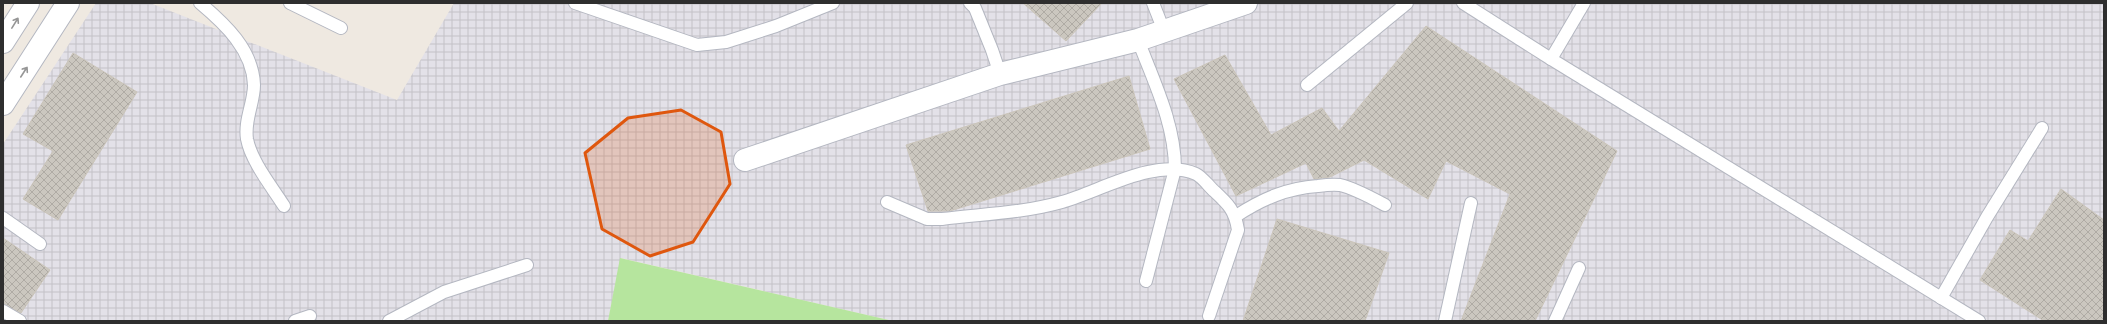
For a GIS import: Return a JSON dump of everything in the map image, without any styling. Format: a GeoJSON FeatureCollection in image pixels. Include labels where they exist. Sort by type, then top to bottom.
{"type":"FeatureCollection","features":[{"type":"Feature","properties":{"kind":"street"},"geometry":{"type":"LineString","coordinates":[[3,42],[28,3]]}},
{"type":"Feature","properties":{"kind":"street"},"geometry":{"type":"LineString","coordinates":[[3,104],[68,3]]}},
{"type":"Feature","properties":{"kind":"street"},"geometry":{"type":"LineString","coordinates":[[745,160],[1000,74],[1138,40],[1246,3]]}},
{"type":"Feature","properties":{"kind":"lane"},"geometry":{"type":"LineString","coordinates":[[200,3],[228,28],[247,54],[254,85],[246,125],[246,138],[250,150],[284,206]]}},
{"type":"Feature","properties":{"kind":"lane"},"geometry":{"type":"LineString","coordinates":[[290,3],[340,28]]}},
{"type":"Feature","properties":{"kind":"lane"},"geometry":{"type":"LineString","coordinates":[[575,3],[698,45],[726,42],[776,26],[833,3]]}},
{"type":"Feature","properties":{"kind":"lane"},"geometry":{"type":"LineString","coordinates":[[970,3],[978,15],[1000,74]]}},
{"type":"Feature","properties":{"kind":"lane"},"geometry":{"type":"LineString","coordinates":[[1153,3],[1164,31]]}},
{"type":"Feature","properties":{"kind":"lane"},"geometry":{"type":"LineString","coordinates":[[1307,85],[1407,3]]}},
{"type":"Feature","properties":{"kind":"lane"},"geometry":{"type":"LineString","coordinates":[[1463,3],[1551,59],[1979,321]]}},
{"type":"Feature","properties":{"kind":"lane"},"geometry":{"type":"LineString","coordinates":[[1551,59],[1584,3]]}},
{"type":"Feature","properties":{"kind":"lane"},"geometry":{"type":"LineString","coordinates":[[1138,40],[1172,131],[1176,169],[1146,281]]}},
{"type":"Feature","properties":{"kind":"lane"},"geometry":{"type":"LineString","coordinates":[[1941,298],[1987,217],[2042,128]]}},
{"type":"Feature","properties":{"kind":"lane"},"geometry":{"type":"LineString","coordinates":[[887,202],[927,219],[1032,209],[1062,202],[1152,171],[1176,169],[1197,174],[1229,205],[1236,216],[1238,230],[1208,316]]}},
{"type":"Feature","properties":{"kind":"lane"},"geometry":{"type":"LineString","coordinates":[[1236,216],[1259,201],[1274,194],[1304,186],[1339,185],[1362,192],[1385,205]]}},
{"type":"Feature","properties":{"kind":"lane"},"geometry":{"type":"LineString","coordinates":[[1445,321],[1471,203]]}},
{"type":"Feature","properties":{"kind":"lane"},"geometry":{"type":"LineString","coordinates":[[3,218],[40,244]]}},
{"type":"Feature","properties":{"kind":"lane"},"geometry":{"type":"LineString","coordinates":[[389,321],[444,292],[527,265]]}},
{"type":"Feature","properties":{"kind":"lane"},"geometry":{"type":"LineString","coordinates":[[1555,321],[1580,268]]}},
{"type":"Feature","properties":{"kind":"lane"},"geometry":{"type":"LineString","coordinates":[[3,311],[20,321]]}},
{"type":"Feature","properties":{"kind":"lane"},"geometry":{"type":"LineString","coordinates":[[295,321],[310,316]]}},
{"type":"Feature","properties":{"kind":"highlighted area"},"geometry":{"type":"Polygon","coordinates":[[[681,110],[721,132],[730,184],[693,242],[650,256],[602,229],[585,153],[628,118],[681,110]]]}},
{"type":"Feature","properties":{"kind":"shaded area"},"geometry":{"type":"Polygon","coordinates":[[[96,3],[150,3],[397,100],[454,3],[2104,3],[2104,321],[893,321],[621,258],[608,321],[3,321],[3,144],[96,3]]]}},
{"type":"Feature","properties":{"kind":"green space"},"geometry":{"type":"Polygon","coordinates":[[[620,258],[893,321],[608,321],[620,258]]]}},
{"type":"Feature","properties":{"kind":"building"},"geometry":{"type":"Polygon","coordinates":[[[1023,3],[1102,3],[1066,41],[1023,3]]]}},
{"type":"Feature","properties":{"kind":"building"},"geometry":{"type":"Polygon","coordinates":[[[1426,26],[1617,151],[1535,321],[1461,321],[1510,194],[1446,161],[1428,199],[1364,160],[1330,177],[1314,179],[1306,163],[1236,196],[1174,79],[1225,55],[1271,135],[1322,108],[1339,131],[1426,26]]]}},
{"type":"Feature","properties":{"kind":"building"},"geometry":{"type":"Polygon","coordinates":[[[73,53],[137,92],[58,220],[23,199],[53,151],[23,134],[73,53]]]}},
{"type":"Feature","properties":{"kind":"building"},"geometry":{"type":"Polygon","coordinates":[[[1129,76],[1150,149],[950,211],[928,211],[906,145],[1129,76]]]}},
{"type":"Feature","properties":{"kind":"building"},"geometry":{"type":"Polygon","coordinates":[[[2061,189],[2104,220],[2104,321],[2044,321],[1980,280],[2010,230],[2028,241],[2061,189]]]}},
{"type":"Feature","properties":{"kind":"building"},"geometry":{"type":"Polygon","coordinates":[[[1277,219],[1389,253],[1365,321],[1243,321],[1277,219]]]}},
{"type":"Feature","properties":{"kind":"building"},"geometry":{"type":"Polygon","coordinates":[[[3,238],[50,270],[21,313],[3,304],[3,238]]]}}]}
